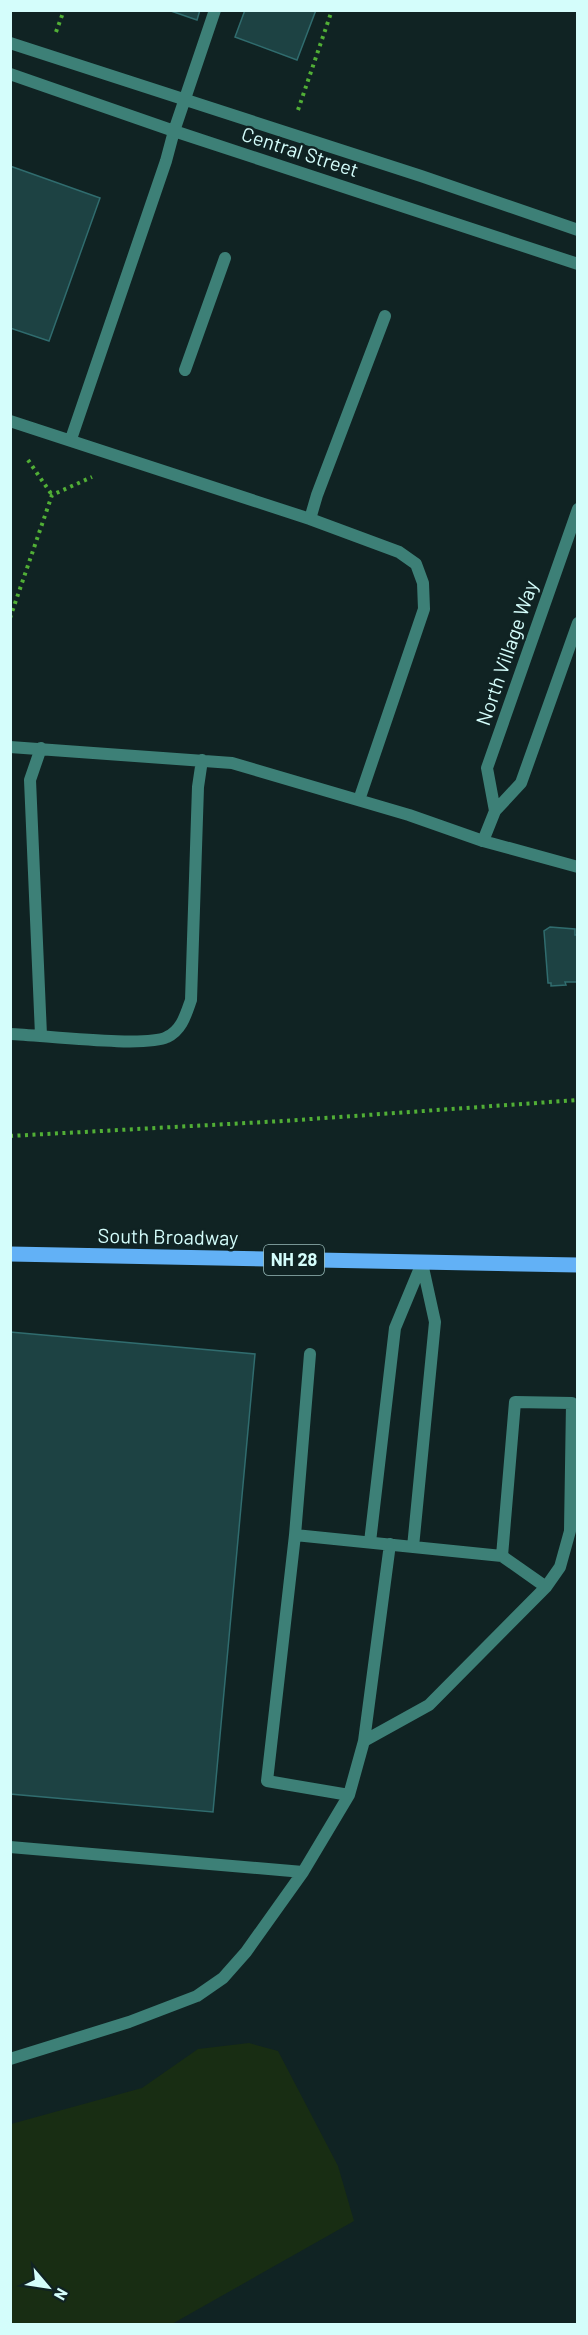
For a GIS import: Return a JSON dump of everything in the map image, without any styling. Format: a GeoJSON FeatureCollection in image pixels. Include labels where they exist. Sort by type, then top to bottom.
{"type":"FeatureCollection","features":[{"type":"Feature","properties":{"kind":"main road","name":"South Broadway"},"geometry":{"type":"LineString","coordinates":[[10,1254],[578,1265]]}},
{"type":"Feature","properties":{"kind":"street"},"geometry":{"type":"LineString","coordinates":[[71,439],[215,10]]}},
{"type":"Feature","properties":{"kind":"street","name":"Central Street"},"geometry":{"type":"LineString","coordinates":[[10,43],[421,176],[578,230]]}},
{"type":"Feature","properties":{"kind":"street","name":"Central Street"},"geometry":{"type":"LineString","coordinates":[[10,74],[174,131],[578,264]]}},
{"type":"Feature","properties":{"kind":"street"},"geometry":{"type":"LineString","coordinates":[[185,370],[225,258]]}},
{"type":"Feature","properties":{"kind":"street"},"geometry":{"type":"LineString","coordinates":[[310,519],[386,316]]}},
{"type":"Feature","properties":{"kind":"street"},"geometry":{"type":"LineString","coordinates":[[10,421],[71,439],[310,519],[399,552],[416,564],[423,583],[424,609],[359,800]]}},
{"type":"Feature","properties":{"kind":"street","name":"North Village Way"},"geometry":{"type":"LineString","coordinates":[[495,811],[487,768],[578,509]]}},
{"type":"Feature","properties":{"kind":"street"},"geometry":{"type":"LineString","coordinates":[[483,840],[495,811],[521,783],[578,623]]}},
{"type":"Feature","properties":{"kind":"street"},"geometry":{"type":"LineString","coordinates":[[10,747],[232,763],[578,867]]}},
{"type":"Feature","properties":{"kind":"street"},"geometry":{"type":"LineString","coordinates":[[41,748],[30,780],[41,1035]]}},
{"type":"Feature","properties":{"kind":"street"},"geometry":{"type":"LineString","coordinates":[[10,1034],[140,1042],[167,1038],[183,1023],[191,999],[198,787],[202,760]]}},
{"type":"Feature","properties":{"kind":"street"},"geometry":{"type":"LineString","coordinates":[[370,1542],[394,1328],[422,1263]]}},
{"type":"Feature","properties":{"kind":"street"},"geometry":{"type":"LineString","coordinates":[[413,1547],[435,1322],[422,1263]]}},
{"type":"Feature","properties":{"kind":"street"},"geometry":{"type":"LineString","coordinates":[[310,1354],[295,1535],[267,1781],[349,1795]]}},
{"type":"Feature","properties":{"kind":"street"},"geometry":{"type":"LineString","coordinates":[[364,1741],[429,1705],[546,1587],[560,1566],[570,1531],[572,1403],[515,1402],[502,1556]]}},
{"type":"Feature","properties":{"kind":"street"},"geometry":{"type":"LineString","coordinates":[[295,1535],[502,1556],[546,1587]]}},
{"type":"Feature","properties":{"kind":"street"},"geometry":{"type":"LineString","coordinates":[[10,2059],[129,2022],[197,1996],[223,1978],[246,1952],[303,1872],[349,1795],[364,1741],[390,1544]]}},
{"type":"Feature","properties":{"kind":"street"},"geometry":{"type":"LineString","coordinates":[[10,1847],[303,1872]]}},
{"type":"Feature","properties":{"kind":"path"},"geometry":{"type":"LineString","coordinates":[[56,33],[64,10]]}},
{"type":"Feature","properties":{"kind":"path"},"geometry":{"type":"LineString","coordinates":[[297,114],[332,10]]}},
{"type":"Feature","properties":{"kind":"path"},"geometry":{"type":"LineString","coordinates":[[28,460],[52,495]]}},
{"type":"Feature","properties":{"kind":"path"},"geometry":{"type":"LineString","coordinates":[[10,618],[52,495],[92,477]]}},
{"type":"Feature","properties":{"kind":"path"},"geometry":{"type":"LineString","coordinates":[[10,1136],[283,1121],[578,1100]]}},
{"type":"Feature","properties":{"kind":"green space"},"geometry":{"type":"Polygon","coordinates":[[[249,2043],[278,2051],[338,2166],[354,2221],[172,2324],[11,2324],[11,2124],[142,2088],[198,2049],[249,2043]]]}},
{"type":"Feature","properties":{"kind":"building"},"geometry":{"type":"Polygon","coordinates":[[[168,10],[200,10],[197,20],[168,10]]]}},
{"type":"Feature","properties":{"kind":"building"},"geometry":{"type":"Polygon","coordinates":[[[245,10],[316,10],[297,60],[235,37],[245,10]]]}},
{"type":"Feature","properties":{"kind":"building"},"geometry":{"type":"Polygon","coordinates":[[[10,166],[100,198],[49,341],[10,328],[10,166]]]}},
{"type":"Feature","properties":{"kind":"building"},"geometry":{"type":"Polygon","coordinates":[[[550,927],[575,929],[575,935],[578,935],[578,982],[565,982],[566,985],[551,986],[551,983],[548,983],[544,931],[550,927]]]}},
{"type":"Feature","properties":{"kind":"building"},"geometry":{"type":"Polygon","coordinates":[[[10,1332],[255,1354],[213,1812],[10,1794],[10,1332]]]}}]}
